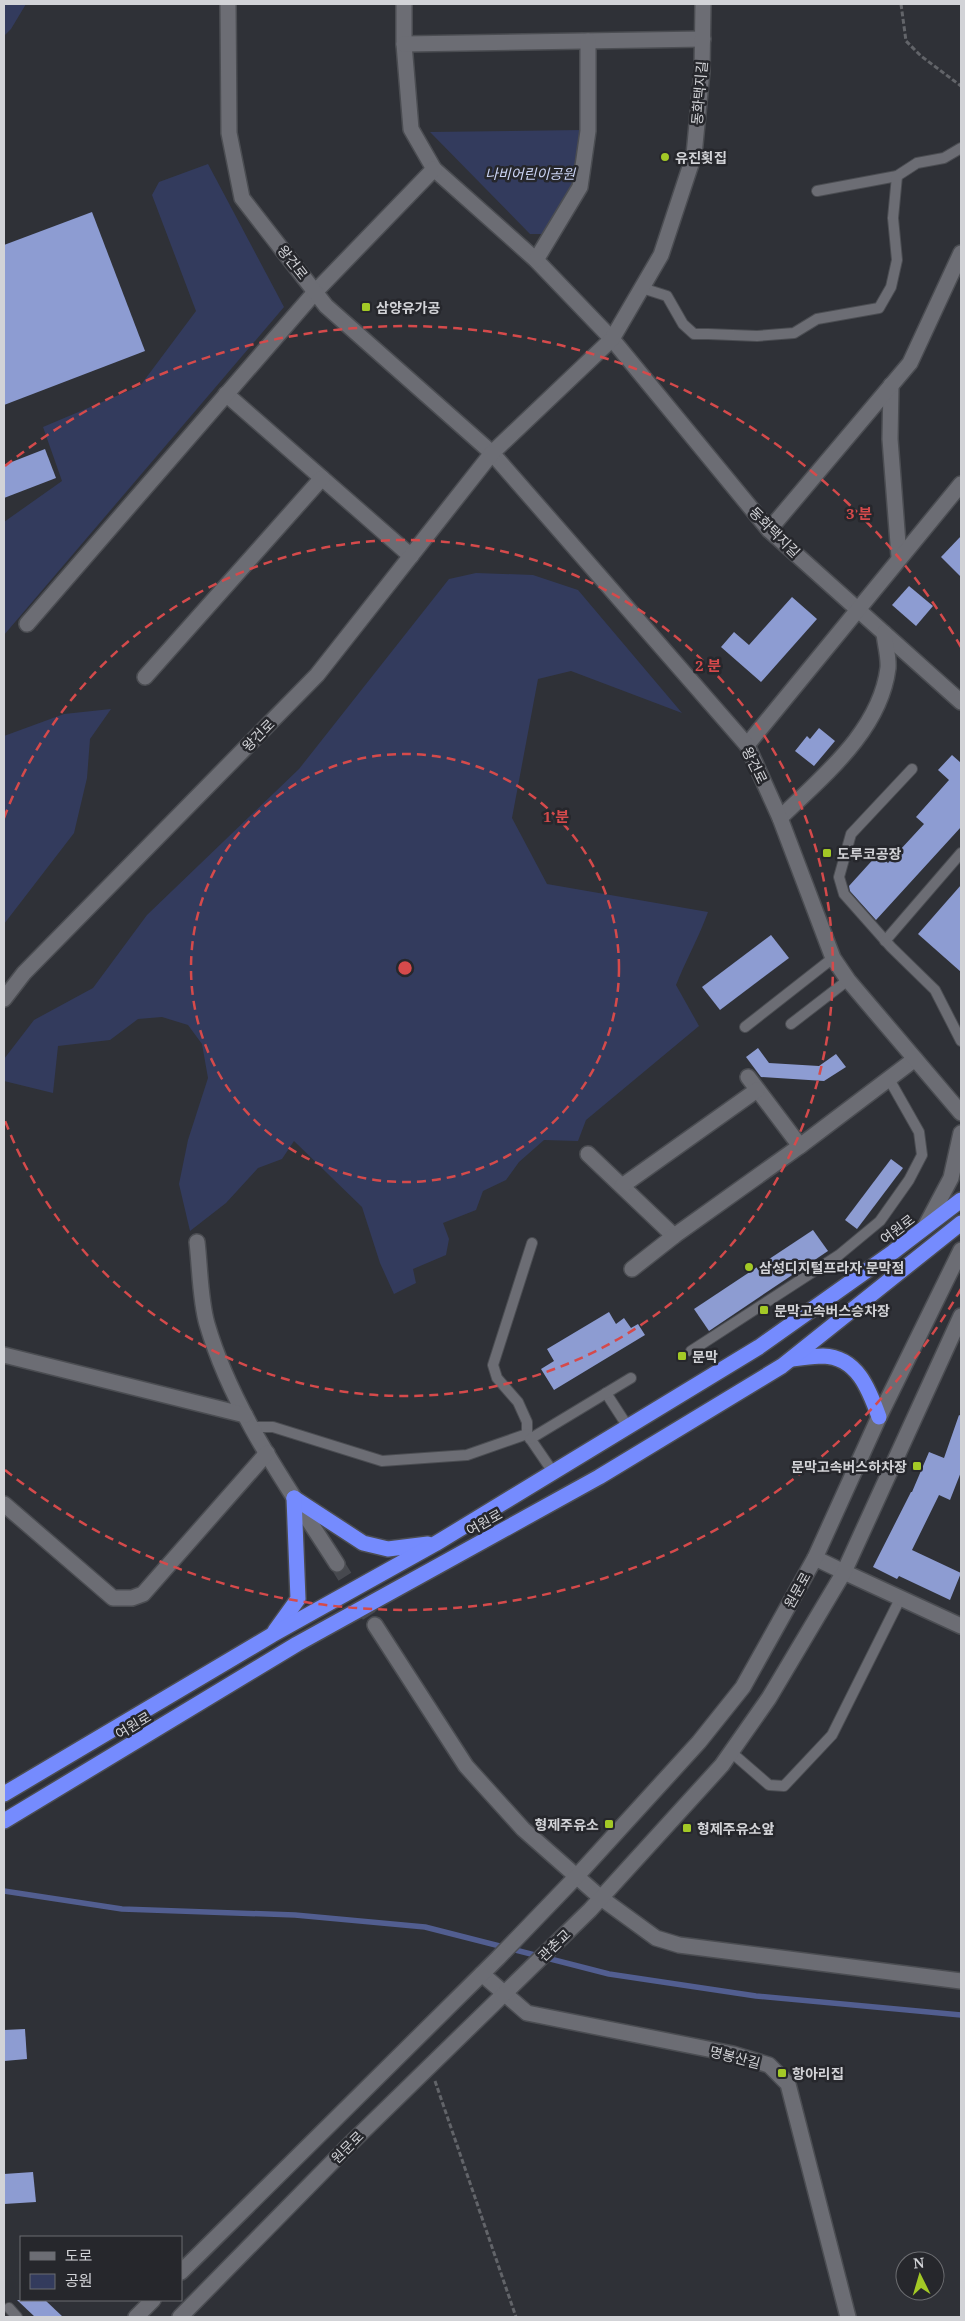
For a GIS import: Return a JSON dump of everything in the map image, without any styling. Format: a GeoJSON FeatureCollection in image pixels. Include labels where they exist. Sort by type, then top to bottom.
{"type":"FeatureCollection","features":[{"type":"Feature","properties":{"kind":"highway","name":"여원로"},"geometry":{"type":"LineString","coordinates":[[4,1794],[272,1635],[435,1544],[760,1347],[961,1200]]}},
{"type":"Feature","properties":{"kind":"highway","name":"여원로"},"geometry":{"type":"LineString","coordinates":[[4,1821],[297,1644],[599,1477],[792,1359],[961,1223]]}},
{"type":"Feature","properties":{"kind":"highway"},"geometry":{"type":"LineString","coordinates":[[792,1359],[824,1356],[840,1360],[858,1371],[870,1391],[879,1417]]}},
{"type":"Feature","properties":{"kind":"highway"},"geometry":{"type":"LineString","coordinates":[[294,1498],[362,1543],[388,1549],[435,1544]]}},
{"type":"Feature","properties":{"kind":"highway"},"geometry":{"type":"LineString","coordinates":[[272,1635],[298,1599],[294,1498]]}},
{"type":"Feature","properties":{"kind":"street","name":"왕건로"},"geometry":{"type":"LineString","coordinates":[[228,4],[229,133],[242,198],[326,306],[492,453],[747,745],[780,818],[833,958],[848,980],[961,1113]]}},
{"type":"Feature","properties":{"kind":"street","name":"동화택지길"},"geometry":{"type":"LineString","coordinates":[[404,4],[404,44],[410,129],[434,169],[536,260],[612,339],[768,530],[961,702]]}},
{"type":"Feature","properties":{"kind":"street","name":"동화택지길"},"geometry":{"type":"LineString","coordinates":[[492,453],[612,339],[661,254],[694,155],[702,71],[702,4]]}},
{"type":"Feature","properties":{"kind":"street"},"geometry":{"type":"LineString","coordinates":[[404,44],[703,40]]}},
{"type":"Feature","properties":{"kind":"street"},"geometry":{"type":"LineString","coordinates":[[536,260],[580,187],[588,131],[588,41]]}},
{"type":"Feature","properties":{"kind":"street"},"geometry":{"type":"LineString","coordinates":[[27,624],[316,291],[434,169]]}},
{"type":"Feature","properties":{"kind":"street"},"geometry":{"type":"LineString","coordinates":[[768,530],[910,363],[961,253]]}},
{"type":"Feature","properties":{"kind":"street"},"geometry":{"type":"LineString","coordinates":[[892,385],[890,439],[899,557]]}},
{"type":"Feature","properties":{"kind":"street"},"geometry":{"type":"LineString","coordinates":[[226,394],[411,556]]}},
{"type":"Feature","properties":{"kind":"street","name":"왕건로"},"geometry":{"type":"LineString","coordinates":[[4,999],[24,973],[317,675],[492,453]]}},
{"type":"Feature","properties":{"kind":"street"},"geometry":{"type":"LineString","coordinates":[[146,677],[322,478]]}},
{"type":"Feature","properties":{"kind":"street"},"geometry":{"type":"LineString","coordinates":[[747,745],[899,557],[961,484]]}},
{"type":"Feature","properties":{"kind":"street"},"geometry":{"type":"LineString","coordinates":[[780,818],[838,762],[878,705],[888,666],[884,633]]}},
{"type":"Feature","properties":{"kind":"street"},"geometry":{"type":"LineString","coordinates":[[632,1269],[915,1059]]}},
{"type":"Feature","properties":{"kind":"street"},"geometry":{"type":"LineString","coordinates":[[748,1077],[800,1146]]}},
{"type":"Feature","properties":{"kind":"street"},"geometry":{"type":"LineString","coordinates":[[622,1186],[757,1090]]}},
{"type":"Feature","properties":{"kind":"street"},"geometry":{"type":"LineString","coordinates":[[926,1227],[951,1178],[961,1133]]}},
{"type":"Feature","properties":{"kind":"street"},"geometry":{"type":"LineString","coordinates":[[588,1154],[674,1236]]}},
{"type":"Feature","properties":{"kind":"street"},"geometry":{"type":"LineString","coordinates":[[196,1242],[206,1323],[220,1361],[248,1421],[336,1564]]}},
{"type":"Feature","properties":{"kind":"street","name":"원문로"},"geometry":{"type":"LineString","coordinates":[[182,2271],[498,1958],[571,1882],[699,1742],[742,1687],[815,1558],[879,1417],[961,1250]]}},
{"type":"Feature","properties":{"kind":"street"},"geometry":{"type":"LineString","coordinates":[[601,1898],[722,1765],[768,1698],[844,1572],[961,1316]]}},
{"type":"Feature","properties":{"kind":"street"},"geometry":{"type":"LineString","coordinates":[[4,1355],[248,1421]]}},
{"type":"Feature","properties":{"kind":"street"},"geometry":{"type":"LineString","coordinates":[[4,1504],[113,1598],[132,1598],[143,1594],[267,1453]]}},
{"type":"Feature","properties":{"kind":"street"},"geometry":{"type":"LineString","coordinates":[[815,1558],[961,1626]]}},
{"type":"Feature","properties":{"kind":"street"},"geometry":{"type":"LineString","coordinates":[[375,1625],[466,1766],[571,1882],[601,1898],[656,1938],[679,1945],[961,1981]]}},
{"type":"Feature","properties":{"kind":"street","name":"관촌교"},"geometry":{"type":"LineString","coordinates":[[518,1980],[601,1898]]}},
{"type":"Feature","properties":{"kind":"street","name":"명봉산길"},"geometry":{"type":"LineString","coordinates":[[482,1974],[527,2013],[733,2054],[769,2065],[788,2084],[848,2317]]}},
{"type":"Feature","properties":{"kind":"street","name":"원문로"},"geometry":{"type":"LineString","coordinates":[[180,2317],[351,2143],[518,1980]]}},
{"type":"Feature","properties":{"kind":"street"},"geometry":{"type":"LineString","coordinates":[[136,2317],[152,2301]]}},
{"type":"Feature","properties":{"kind":"lane"},"geometry":{"type":"LineString","coordinates":[[817,192],[897,176],[918,163],[944,158],[961,148]]}},
{"type":"Feature","properties":{"kind":"lane"},"geometry":{"type":"LineString","coordinates":[[642,288],[666,296],[683,324],[694,334],[757,336],[794,333],[817,319],[879,308],[891,287],[897,260],[893,218],[897,176]]}},
{"type":"Feature","properties":{"kind":"lane"},"geometry":{"type":"LineString","coordinates":[[912,769],[851,834],[839,877],[844,894],[885,941],[935,990],[961,1041]]}},
{"type":"Feature","properties":{"kind":"lane"},"geometry":{"type":"LineString","coordinates":[[885,941],[961,853]]}},
{"type":"Feature","properties":{"kind":"lane"},"geometry":{"type":"LineString","coordinates":[[745,1027],[833,958]]}},
{"type":"Feature","properties":{"kind":"lane"},"geometry":{"type":"LineString","coordinates":[[791,1024],[848,980]]}},
{"type":"Feature","properties":{"kind":"lane"},"geometry":{"type":"LineString","coordinates":[[691,1351],[839,1255],[880,1222],[909,1180],[922,1155],[919,1132],[889,1079]]}},
{"type":"Feature","properties":{"kind":"lane"},"geometry":{"type":"LineString","coordinates":[[532,1243],[493,1365],[497,1378],[518,1402],[527,1422],[528,1437],[553,1472]]}},
{"type":"Feature","properties":{"kind":"lane"},"geometry":{"type":"LineString","coordinates":[[248,1421],[382,1461],[467,1455],[528,1437],[631,1378]]}},
{"type":"Feature","properties":{"kind":"lane"},"geometry":{"type":"LineString","coordinates":[[606,1393],[628,1427]]}},
{"type":"Feature","properties":{"kind":"lane"},"geometry":{"type":"LineString","coordinates":[[731,1752],[769,1785],[784,1786],[832,1735],[900,1598]]}},
{"type":"Feature","properties":{"kind":"lane"},"geometry":{"type":"LineString","coordinates":[[9,2308],[17,2317]]}},
{"type":"Feature","properties":{"kind":"path"},"geometry":{"type":"LineString","coordinates":[[902,4],[906,41],[921,56],[961,86]]}},
{"type":"Feature","properties":{"kind":"path"},"geometry":{"type":"LineString","coordinates":[[430,2067],[516,2317]]}},
{"type":"Feature","properties":{"kind":"green space"},"geometry":{"type":"Polygon","coordinates":[[[4,4],[26,4],[11,29],[4,36],[4,4]]]}},
{"type":"Feature","properties":{"kind":"green space","name":"나비어린이공원"},"geometry":{"type":"Polygon","coordinates":[[[582,130],[576,173],[567,200],[545,234],[530,234],[430,132],[582,130]]]}},
{"type":"Feature","properties":{"kind":"green space"},"geometry":{"type":"Polygon","coordinates":[[[208,164],[284,307],[4,635],[4,522],[62,481],[43,427],[140,386],[196,311],[152,195],[159,182],[208,164]]]}},
{"type":"Feature","properties":{"kind":"green space"},"geometry":{"type":"Polygon","coordinates":[[[476,573],[533,575],[578,590],[682,713],[571,671],[538,679],[512,818],[547,884],[708,912],[676,985],[699,1026],[586,1120],[578,1141],[544,1140],[519,1162],[506,1180],[483,1191],[476,1210],[443,1223],[449,1239],[446,1255],[413,1269],[416,1283],[394,1294],[380,1263],[362,1207],[294,1141],[282,1159],[258,1168],[226,1203],[190,1231],[179,1184],[188,1140],[208,1078],[202,1044],[188,1025],[162,1017],[138,1019],[110,1040],[58,1046],[53,1093],[4,1081],[4,1059],[34,1020],[93,988],[147,915],[299,769],[449,579],[476,573]]]}},
{"type":"Feature","properties":{"kind":"green space"},"geometry":{"type":"Polygon","coordinates":[[[111,709],[90,739],[87,778],[74,833],[4,924],[4,736],[64,714],[111,709]]]}},
{"type":"Feature","properties":{"kind":"building"},"geometry":{"type":"Polygon","coordinates":[[[92,212],[145,351],[4,405],[4,245],[92,212]]]}},
{"type":"Feature","properties":{"kind":"building"},"geometry":{"type":"Polygon","coordinates":[[[45,449],[56,478],[4,498],[4,465],[45,449]]]}},
{"type":"Feature","properties":{"kind":"building"},"geometry":{"type":"Polygon","coordinates":[[[961,536],[961,577],[941,557],[961,536]]]}},
{"type":"Feature","properties":{"kind":"building"},"geometry":{"type":"Polygon","coordinates":[[[909,586],[933,606],[916,626],[892,605],[909,586]]]}},
{"type":"Feature","properties":{"kind":"building"},"geometry":{"type":"Polygon","coordinates":[[[792,597],[817,619],[761,682],[721,647],[734,632],[749,645],[792,597]]]}},
{"type":"Feature","properties":{"kind":"building"},"geometry":{"type":"Polygon","coordinates":[[[819,728],[835,741],[814,766],[795,751],[807,736],[810,739],[819,728]]]}},
{"type":"Feature","properties":{"kind":"building"},"geometry":{"type":"Polygon","coordinates":[[[952,755],[961,763],[961,827],[876,920],[850,891],[849,886],[878,854],[888,863],[924,824],[916,817],[949,780],[938,770],[952,755]]]}},
{"type":"Feature","properties":{"kind":"building"},"geometry":{"type":"Polygon","coordinates":[[[961,885],[961,972],[918,934],[961,885]]]}},
{"type":"Feature","properties":{"kind":"building"},"geometry":{"type":"Polygon","coordinates":[[[771,935],[789,958],[720,1010],[702,987],[771,935]]]}},
{"type":"Feature","properties":{"kind":"building"},"geometry":{"type":"Polygon","coordinates":[[[758,1048],[769,1063],[819,1066],[836,1054],[846,1067],[824,1081],[761,1077],[746,1057],[758,1048]]]}},
{"type":"Feature","properties":{"kind":"building"},"geometry":{"type":"Polygon","coordinates":[[[891,1159],[903,1168],[857,1229],[845,1220],[891,1159]]]}},
{"type":"Feature","properties":{"kind":"building"},"geometry":{"type":"Polygon","coordinates":[[[813,1230],[828,1251],[709,1331],[694,1309],[813,1230]]]}},
{"type":"Feature","properties":{"kind":"building"},"geometry":{"type":"Polygon","coordinates":[[[609,1312],[616,1324],[624,1318],[631,1328],[638,1324],[645,1335],[554,1390],[541,1369],[554,1361],[547,1349],[609,1312]]]}},
{"type":"Feature","properties":{"kind":"building"},"geometry":{"type":"Polygon","coordinates":[[[959,1415],[961,1416],[961,1472],[950,1500],[939,1495],[912,1550],[961,1573],[950,1600],[899,1576],[897,1579],[873,1567],[912,1492],[929,1452],[944,1458],[959,1415]]]}},
{"type":"Feature","properties":{"kind":"building"},"geometry":{"type":"Polygon","coordinates":[[[25,2029],[27,2059],[4,2061],[4,2030],[25,2029]]]}},
{"type":"Feature","properties":{"kind":"building"},"geometry":{"type":"Polygon","coordinates":[[[33,2172],[36,2202],[4,2204],[4,2174],[33,2172]]]}},
{"type":"Feature","properties":{"kind":"building"},"geometry":{"type":"Polygon","coordinates":[[[17,2300],[46,2301],[63,2317],[35,2317],[17,2300]]]}},
{"type":"Feature","properties":{"kind":"waterway"},"geometry":{"type":"LineString","coordinates":[[4,1891],[122,1909],[295,1915],[425,1927],[609,1974],[756,1996],[961,2015]]}},
{"type":"Feature","properties":{"kind":"tunnel"},"geometry":{"type":"LineString","coordinates":[[337,1564],[375,1625]]}},
{"type":"Feature","properties":{"kind":"place","name":"유진횟집"},"geometry":{"type":"Point","coordinates":[665,157]}},
{"type":"Feature","properties":{"kind":"place","name":"삼양유가공"},"geometry":{"type":"Point","coordinates":[366,307]}},
{"type":"Feature","properties":{"kind":"place","name":"도루코공장"},"geometry":{"type":"Point","coordinates":[827,853]}},
{"type":"Feature","properties":{"kind":"place","name":"삼성디지털프라자 문막점"},"geometry":{"type":"Point","coordinates":[749,1267]}},
{"type":"Feature","properties":{"kind":"place","name":"문막고속버스승차장"},"geometry":{"type":"Point","coordinates":[764,1310]}},
{"type":"Feature","properties":{"kind":"place","name":"문막"},"geometry":{"type":"Point","coordinates":[682,1356]}},
{"type":"Feature","properties":{"kind":"place","name":"문막고속버스하차장"},"geometry":{"type":"Point","coordinates":[917,1466]}},
{"type":"Feature","properties":{"kind":"place","name":"형제주유소"},"geometry":{"type":"Point","coordinates":[609,1824]}},
{"type":"Feature","properties":{"kind":"place","name":"형제주유소앞"},"geometry":{"type":"Point","coordinates":[687,1828]}},
{"type":"Feature","properties":{"kind":"place","name":"항아리집"},"geometry":{"type":"Point","coordinates":[782,2073]}}]}
